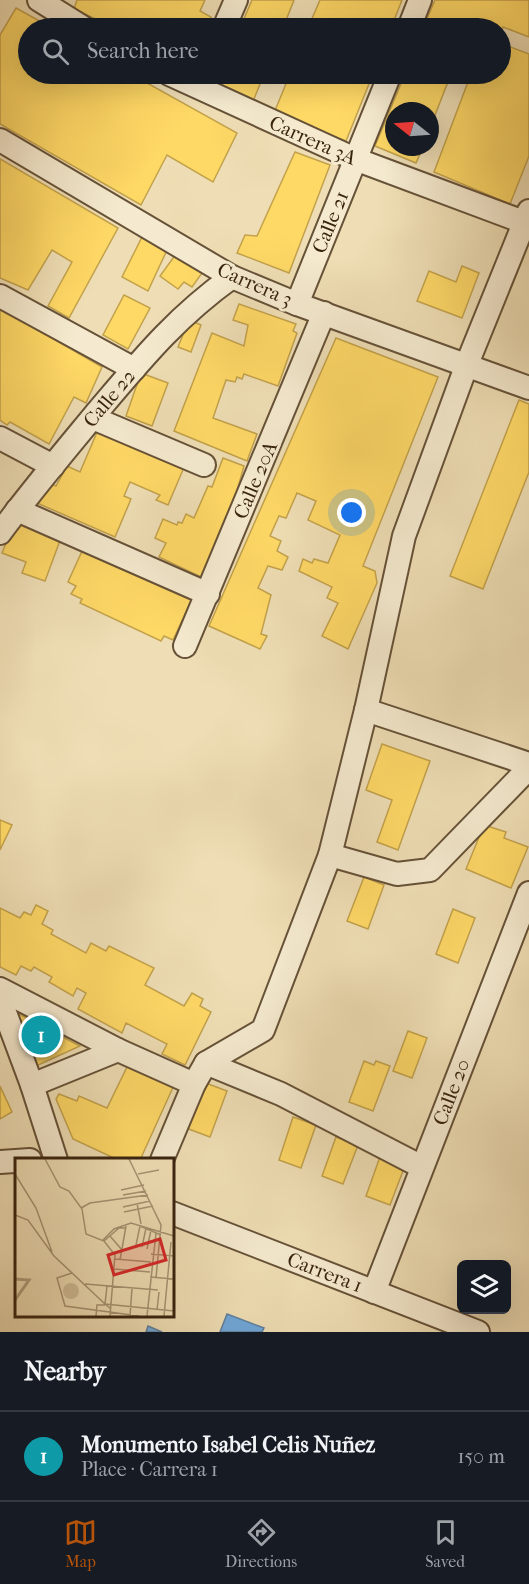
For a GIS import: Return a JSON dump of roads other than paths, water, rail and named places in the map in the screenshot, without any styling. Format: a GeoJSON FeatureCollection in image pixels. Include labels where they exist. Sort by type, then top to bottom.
{"type":"FeatureCollection","features":[{"type":"Feature","properties":{"kind":"street"},"geometry":{"type":"LineString","coordinates":[[228,18],[236,0]]}},
{"type":"Feature","properties":{"kind":"street"},"geometry":{"type":"LineString","coordinates":[[413,18],[420,0]]}},
{"type":"Feature","properties":{"kind":"street"},"geometry":{"type":"LineString","coordinates":[[44,1],[69,18]]}},
{"type":"Feature","properties":{"kind":"street","name":"Carrera 3A"},"geometry":{"type":"LineString","coordinates":[[207,84],[355,159],[527,219]]}},
{"type":"Feature","properties":{"kind":"street","name":"Calle 21"},"geometry":{"type":"LineString","coordinates":[[297,304],[386,84]]}},
{"type":"Feature","properties":{"kind":"street","name":"Carrera 3"},"geometry":{"type":"LineString","coordinates":[[0,140],[232,277],[297,304],[529,388]]}},
{"type":"Feature","properties":{"kind":"street"},"geometry":{"type":"LineString","coordinates":[[163,1158],[194,1084],[206,1063],[263,1030],[330,855],[366,710],[404,536],[467,364],[527,219]]}},
{"type":"Feature","properties":{"kind":"street","name":"Calle 22"},"geometry":{"type":"LineString","coordinates":[[0,533],[164,333],[195,303],[232,277]]}},
{"type":"Feature","properties":{"kind":"street"},"geometry":{"type":"LineString","coordinates":[[0,296],[134,369]]}},
{"type":"Feature","properties":{"kind":"street","name":"Calle 20A"},"geometry":{"type":"LineString","coordinates":[[185,646],[324,313]]}},
{"type":"Feature","properties":{"kind":"street"},"geometry":{"type":"LineString","coordinates":[[93,418],[204,465]]}},
{"type":"Feature","properties":{"kind":"street"},"geometry":{"type":"LineString","coordinates":[[0,438],[53,466]]}},
{"type":"Feature","properties":{"kind":"street"},"geometry":{"type":"LineString","coordinates":[[17,510],[208,594]]}},
{"type":"Feature","properties":{"kind":"street"},"geometry":{"type":"LineString","coordinates":[[330,855],[397,874],[430,870],[529,766],[366,710]]}},
{"type":"Feature","properties":{"kind":"street","name":"Calle 20"},"geometry":{"type":"LineString","coordinates":[[374,1292],[529,893]]}},
{"type":"Feature","properties":{"kind":"street"},"geometry":{"type":"LineString","coordinates":[[0,989],[118,1050],[194,1084]]}},
{"type":"Feature","properties":{"kind":"street"},"geometry":{"type":"LineString","coordinates":[[0,999],[32,1084],[55,1158]]}},
{"type":"Feature","properties":{"kind":"street"},"geometry":{"type":"LineString","coordinates":[[32,1084],[118,1050]]}},
{"type":"Feature","properties":{"kind":"street"},"geometry":{"type":"LineString","coordinates":[[206,1063],[281,1094],[423,1167]]}},
{"type":"Feature","properties":{"kind":"street"},"geometry":{"type":"LineString","coordinates":[[0,1162],[15,1161]]}},
{"type":"Feature","properties":{"kind":"street","name":"Carrera 1"},"geometry":{"type":"LineString","coordinates":[[174,1214],[478,1332]]}},
{"type":"Feature","properties":{"kind":"place","name":"Monumento Isabel Celis Nuñez"},"geometry":{"type":"Point","coordinates":[41,1035]}}]}
